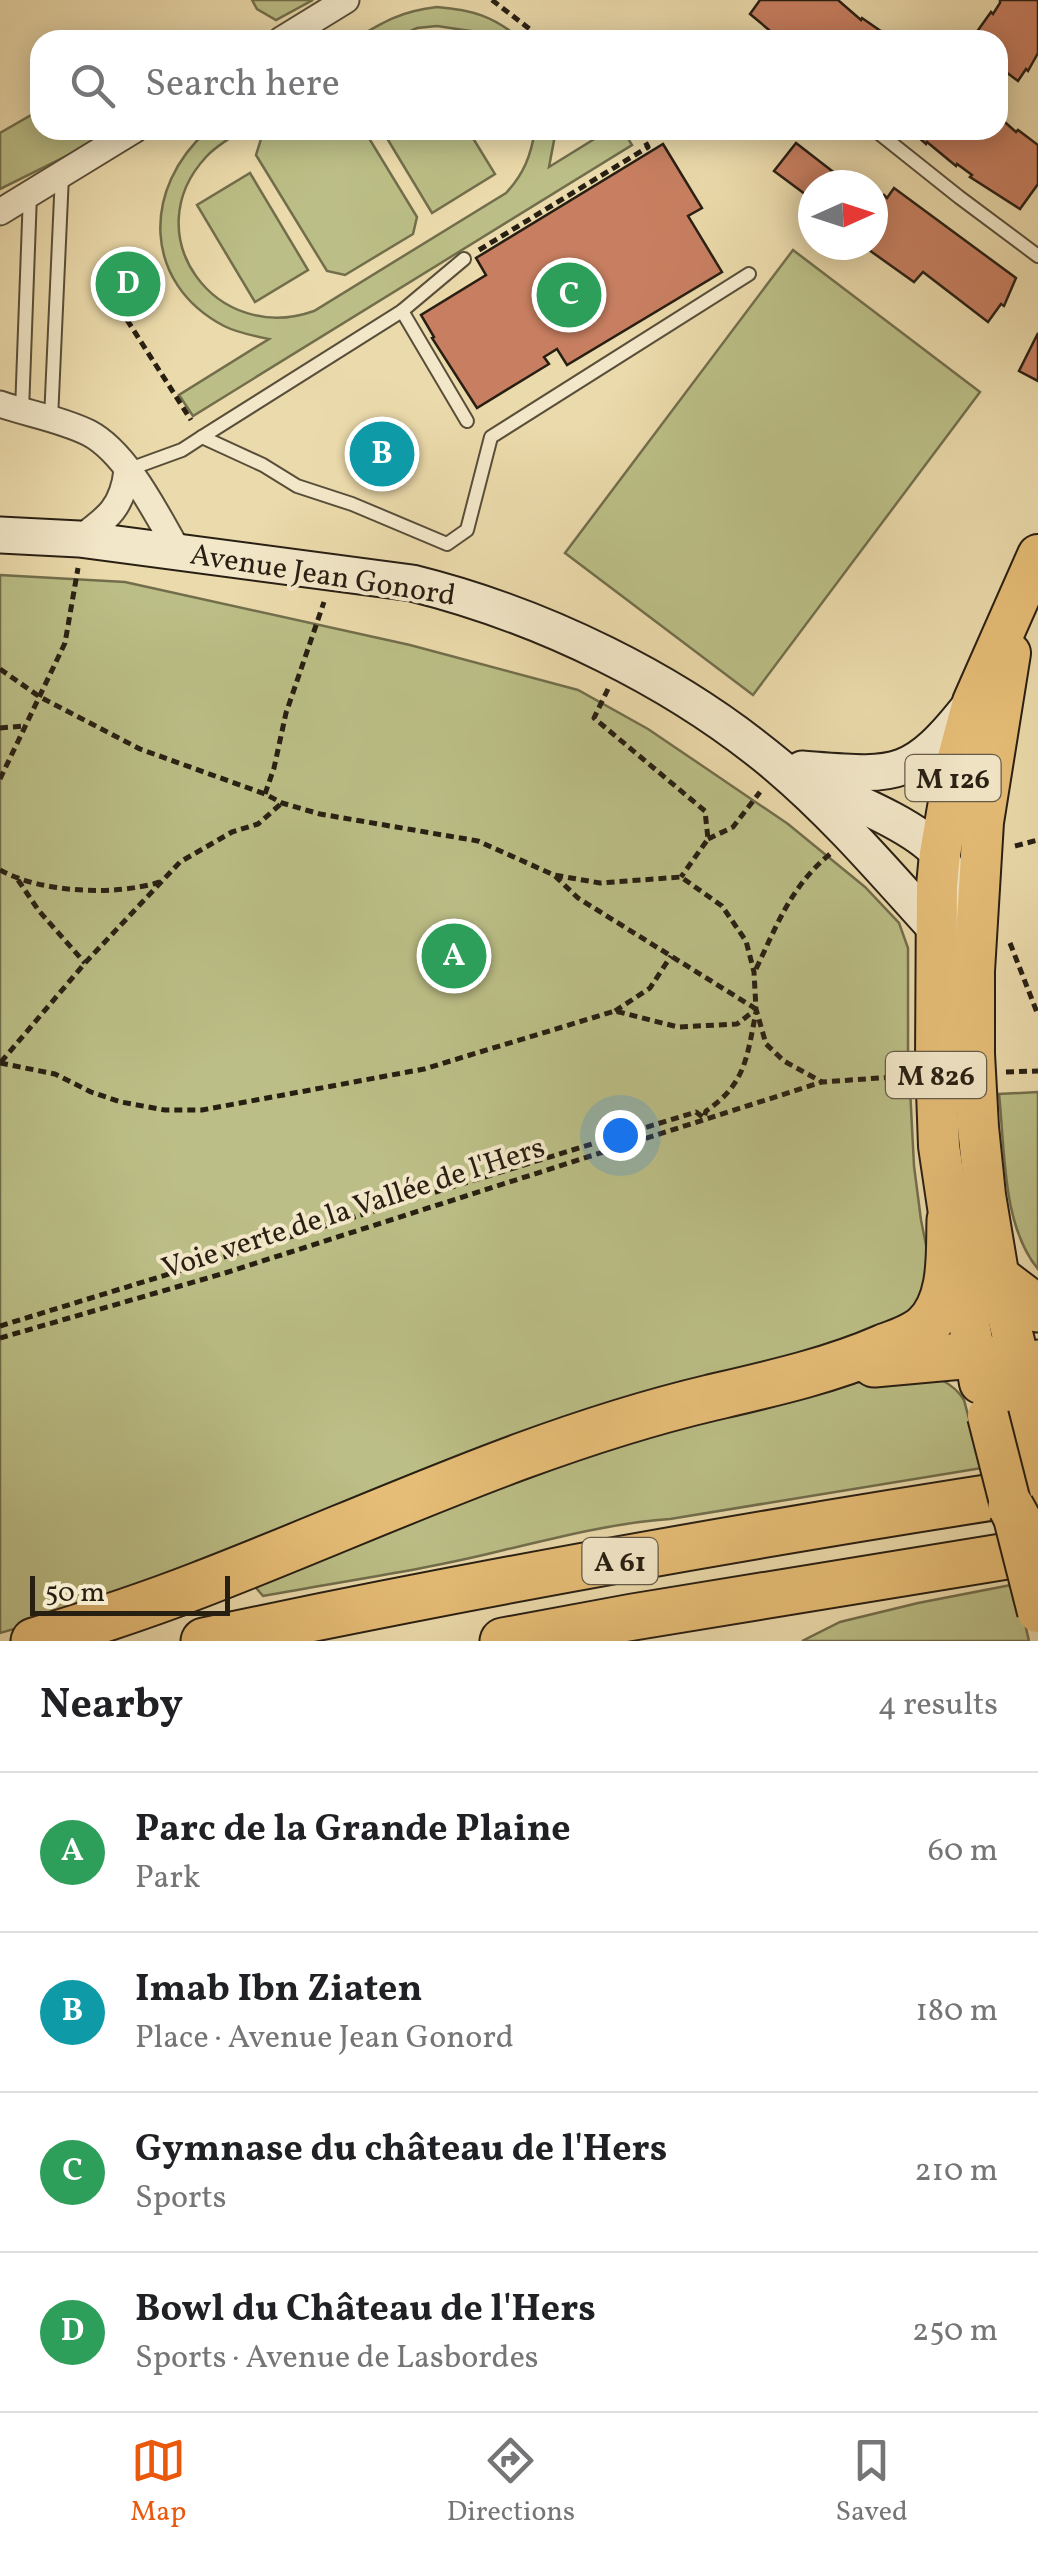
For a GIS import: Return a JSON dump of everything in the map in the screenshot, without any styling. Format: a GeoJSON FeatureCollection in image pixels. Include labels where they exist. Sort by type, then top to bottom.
{"type":"FeatureCollection","features":[{"type":"Feature","properties":{"kind":"highway"},"geometry":{"type":"LineString","coordinates":[[832,1368],[926,1326],[946,1285],[950,1220]]}},
{"type":"Feature","properties":{"kind":"highway"},"geometry":{"type":"LineString","coordinates":[[999,1279],[1038,1309]]}},
{"type":"Feature","properties":{"kind":"highway"},"geometry":{"type":"LineString","coordinates":[[34,1641],[197,1586],[496,1466],[596,1431],[832,1368],[950,1356],[974,1356],[1021,1401],[1038,1553]]}},
{"type":"Feature","properties":{"kind":"highway","name":"A 61"},"geometry":{"type":"LineString","coordinates":[[204,1641],[632,1558],[1029,1493]]}},
{"type":"Feature","properties":{"kind":"highway","name":"A 61"},"geometry":{"type":"LineString","coordinates":[[502,1641],[1038,1553]]}},
{"type":"Feature","properties":{"kind":"main road","name":"M 126"},"geometry":{"type":"LineString","coordinates":[[937,930],[940,854],[954,773],[973,702],[1038,555]]}},
{"type":"Feature","properties":{"kind":"main road","name":"M 126"},"geometry":{"type":"LineString","coordinates":[[974,972],[983,822],[1018,601]]}},
{"type":"Feature","properties":{"kind":"main road","name":"M 826"},"geometry":{"type":"LineString","coordinates":[[937,930],[939,1146],[974,1356]]}},
{"type":"Feature","properties":{"kind":"main road","name":"M 826"},"geometry":{"type":"LineString","coordinates":[[974,972],[978,1127],[1021,1401]]}},
{"type":"Feature","properties":{"kind":"main road"},"geometry":{"type":"LineString","coordinates":[[1029,1493],[1038,1612]]}},
{"type":"Feature","properties":{"kind":"street"},"geometry":{"type":"LineString","coordinates":[[296,30],[346,0]]}},
{"type":"Feature","properties":{"kind":"street"},"geometry":{"type":"LineString","coordinates":[[0,212],[118,140]]}},
{"type":"Feature","properties":{"kind":"street"},"geometry":{"type":"LineString","coordinates":[[11,407],[90,434],[110,448],[178,551]]}},
{"type":"Feature","properties":{"kind":"street"},"geometry":{"type":"LineString","coordinates":[[79,554],[125,492],[127,470]]}},
{"type":"Feature","properties":{"kind":"street","name":"Avenue Jean Gonord"},"geometry":{"type":"LineString","coordinates":[[0,534],[79,554],[178,551],[412,583],[509,611],[620,663],[716,716],[771,779],[937,930]]}},
{"type":"Feature","properties":{"kind":"street"},"geometry":{"type":"LineString","coordinates":[[771,779],[892,772],[926,754],[945,738],[973,702]]}},
{"type":"Feature","properties":{"kind":"street","name":"Avenue Jean Gonord"},"geometry":{"type":"LineString","coordinates":[[771,779],[912,831],[940,854]]}},
{"type":"Feature","properties":{"kind":"street"},"geometry":{"type":"LineString","coordinates":[[974,972],[940,854],[964,841],[983,822]]}},
{"type":"Feature","properties":{"kind":"street","name":"Avenue Jean Gonord"},"geometry":{"type":"LineString","coordinates":[[844,846],[918,856],[940,854]]}},
{"type":"Feature","properties":{"kind":"lane"},"geometry":{"type":"LineString","coordinates":[[888,140],[1038,256]]}},
{"type":"Feature","properties":{"kind":"lane"},"geometry":{"type":"LineString","coordinates":[[51,420],[62,175]]}},
{"type":"Feature","properties":{"kind":"lane"},"geometry":{"type":"LineString","coordinates":[[11,407],[30,194]]}},
{"type":"Feature","properties":{"kind":"lane"},"geometry":{"type":"LineString","coordinates":[[127,470],[182,450],[202,438],[402,311],[464,259]]}},
{"type":"Feature","properties":{"kind":"lane"},"geometry":{"type":"LineString","coordinates":[[202,438],[263,465],[297,486],[352,504],[447,544],[466,530],[491,437],[750,274]]}},
{"type":"Feature","properties":{"kind":"lane"},"geometry":{"type":"LineString","coordinates":[[402,311],[467,420]]}},
{"type":"Feature","properties":{"kind":"path"},"geometry":{"type":"LineString","coordinates":[[492,0],[531,30]]}},
{"type":"Feature","properties":{"kind":"path"},"geometry":{"type":"LineString","coordinates":[[464,259],[648,147],[644,140]]}},
{"type":"Feature","properties":{"kind":"path"},"geometry":{"type":"LineString","coordinates":[[120,309],[202,438]]}},
{"type":"Feature","properties":{"kind":"path"},"geometry":{"type":"LineString","coordinates":[[0,779],[65,643],[79,554]]}},
{"type":"Feature","properties":{"kind":"path"},"geometry":{"type":"LineString","coordinates":[[264,794],[286,713],[326,596]]}},
{"type":"Feature","properties":{"kind":"path"},"geometry":{"type":"LineString","coordinates":[[0,669],[40,697],[140,749],[282,804],[478,841],[554,875],[600,884],[681,877],[722,906],[746,941],[754,972],[756,1009],[766,1044],[784,1061],[822,1082]]}},
{"type":"Feature","properties":{"kind":"path"},"geometry":{"type":"LineString","coordinates":[[608,688],[594,718],[705,811],[708,839]]}},
{"type":"Feature","properties":{"kind":"path"},"geometry":{"type":"LineString","coordinates":[[0,728],[25,726]]}},
{"type":"Feature","properties":{"kind":"path"},"geometry":{"type":"LineString","coordinates":[[681,877],[708,839],[733,827],[771,779]]}},
{"type":"Feature","properties":{"kind":"path"},"geometry":{"type":"LineString","coordinates":[[282,804],[258,824],[232,832],[180,862],[85,963],[0,1064],[55,1074],[120,1102],[165,1110],[202,1110],[424,1069],[614,1012],[650,988],[672,956]]}},
{"type":"Feature","properties":{"kind":"path"},"geometry":{"type":"LineString","coordinates":[[754,972],[787,904],[811,870],[844,846]]}},
{"type":"Feature","properties":{"kind":"path"},"geometry":{"type":"LineString","coordinates":[[0,870],[18,880],[57,888],[139,888],[163,881]]}},
{"type":"Feature","properties":{"kind":"path"},"geometry":{"type":"LineString","coordinates":[[554,875],[578,898],[756,1009]]}},
{"type":"Feature","properties":{"kind":"path"},"geometry":{"type":"LineString","coordinates":[[18,880],[39,911],[85,963]]}},
{"type":"Feature","properties":{"kind":"path"},"geometry":{"type":"LineString","coordinates":[[1005,931],[1038,1015]]}},
{"type":"Feature","properties":{"kind":"path"},"geometry":{"type":"LineString","coordinates":[[614,1012],[678,1027],[737,1024],[756,1009]]}},
{"type":"Feature","properties":{"kind":"path"},"geometry":{"type":"LineString","coordinates":[[0,1326],[696,1112],[704,1118],[706,1111],[736,1085],[748,1053],[756,1009]]}},
{"type":"Feature","properties":{"kind":"path"},"geometry":{"type":"LineString","coordinates":[[998,1073],[1038,1070]]}},
{"type":"Feature","properties":{"kind":"path","name":"Voie verte de la Vallée de l'Hers"},"geometry":{"type":"LineString","coordinates":[[0,1338],[225,1274],[822,1082],[894,1078]]}},
{"type":"Feature","properties":{"kind":"green space"},"geometry":{"type":"Polygon","coordinates":[[[252,0],[313,0],[276,20],[257,9],[252,0]]]}},
{"type":"Feature","properties":{"kind":"green space"},"geometry":{"type":"Polygon","coordinates":[[[437,7],[461,10],[509,30],[437,26],[371,30],[413,11],[437,7]]]}},
{"type":"Feature","properties":{"kind":"green space"},"geometry":{"type":"Polygon","coordinates":[[[30,116],[30,140],[99,140],[0,189],[0,133],[30,116]]]}},
{"type":"Feature","properties":{"kind":"green space"},"geometry":{"type":"Polygon","coordinates":[[[198,140],[226,140],[206,157],[186,187],[179,219],[183,249],[196,276],[218,298],[246,313],[278,318],[314,311],[506,193],[526,164],[533,140],[554,140],[549,167],[593,140],[629,140],[632,145],[193,416],[179,395],[269,339],[224,326],[197,308],[178,285],[166,260],[160,234],[162,206],[186,153],[198,140]]]}},
{"type":"Feature","properties":{"kind":"green space"},"geometry":{"type":"Polygon","coordinates":[[[261,140],[370,140],[417,217],[413,234],[345,275],[327,271],[256,155],[261,140]]]}},
{"type":"Feature","properties":{"kind":"green space"},"geometry":{"type":"Polygon","coordinates":[[[388,140],[474,140],[495,174],[432,213],[388,140]]]}},
{"type":"Feature","properties":{"kind":"green space"},"geometry":{"type":"Polygon","coordinates":[[[250,173],[308,270],[255,302],[197,205],[250,173]]]}},
{"type":"Feature","properties":{"kind":"green space"},"geometry":{"type":"Polygon","coordinates":[[[793,250],[798,260],[806,260],[980,392],[753,695],[565,553],[793,250]]]}},
{"type":"Feature","properties":{"kind":"green space"},"geometry":{"type":"Polygon","coordinates":[[[111,256],[146,268],[154,277],[156,289],[152,300],[143,306],[111,310],[101,303],[101,266],[111,256]]]}},
{"type":"Feature","properties":{"kind":"green space"},"geometry":{"type":"Polygon","coordinates":[[[0,575],[125,582],[410,645],[578,690],[648,729],[788,824],[865,887],[899,923],[908,948],[914,1166],[931,1270],[929,1285],[910,1316],[142,1592],[0,1633],[0,575]]]}},
{"type":"Feature","properties":{"kind":"green space"},"geometry":{"type":"Polygon","coordinates":[[[1038,1092],[1038,1269],[1026,1251],[1011,1209],[999,1094],[1038,1092]]]}},
{"type":"Feature","properties":{"kind":"green space"},"geometry":{"type":"Polygon","coordinates":[[[913,1370],[948,1384],[964,1400],[982,1468],[607,1527],[444,1564],[263,1596],[257,1589],[255,1580],[474,1490],[737,1409],[913,1370]]]}},
{"type":"Feature","properties":{"kind":"green space"},"geometry":{"type":"Polygon","coordinates":[[[1016,1584],[1029,1641],[802,1641],[840,1622],[1016,1584]]]}},
{"type":"Feature","properties":{"kind":"building"},"geometry":{"type":"Polygon","coordinates":[[[760,0],[838,0],[879,30],[769,30],[750,14],[760,0]]]}},
{"type":"Feature","properties":{"kind":"building"},"geometry":{"type":"Polygon","coordinates":[[[1038,0],[1038,53],[1018,81],[1008,74],[1008,30],[978,30],[1000,3],[1038,0]]]}},
{"type":"Feature","properties":{"kind":"building"},"geometry":{"type":"Polygon","coordinates":[[[1008,125],[1038,145],[1038,184],[1020,209],[921,140],[1008,140],[1008,125]]]}},
{"type":"Feature","properties":{"kind":"building"},"geometry":{"type":"Polygon","coordinates":[[[796,143],[831,170],[798,170],[798,189],[774,171],[796,143]]]}},
{"type":"Feature","properties":{"kind":"building"},"geometry":{"type":"Polygon","coordinates":[[[663,144],[702,208],[688,216],[722,272],[567,365],[557,349],[544,357],[549,364],[477,408],[421,315],[486,275],[476,258],[663,144]]]}},
{"type":"Feature","properties":{"kind":"building"},"geometry":{"type":"Polygon","coordinates":[[[894,188],[1016,278],[1004,306],[1001,304],[988,322],[923,272],[914,282],[883,260],[888,260],[888,197],[894,188]]]}},
{"type":"Feature","properties":{"kind":"building"},"geometry":{"type":"Polygon","coordinates":[[[1038,333],[1038,381],[1019,371],[1038,333]]]}},
{"type":"Feature","properties":{"kind":"place","name":"Bowl du Château de l'Hers"},"geometry":{"type":"Point","coordinates":[128,284]}},
{"type":"Feature","properties":{"kind":"place","name":"Gymnase du château de l'Hers"},"geometry":{"type":"Point","coordinates":[569,295]}},
{"type":"Feature","properties":{"kind":"place","name":"Imab Ibn Ziaten"},"geometry":{"type":"Point","coordinates":[382,454]}},
{"type":"Feature","properties":{"kind":"place","name":"Parc de la Grande Plaine"},"geometry":{"type":"Point","coordinates":[454,956]}}]}
